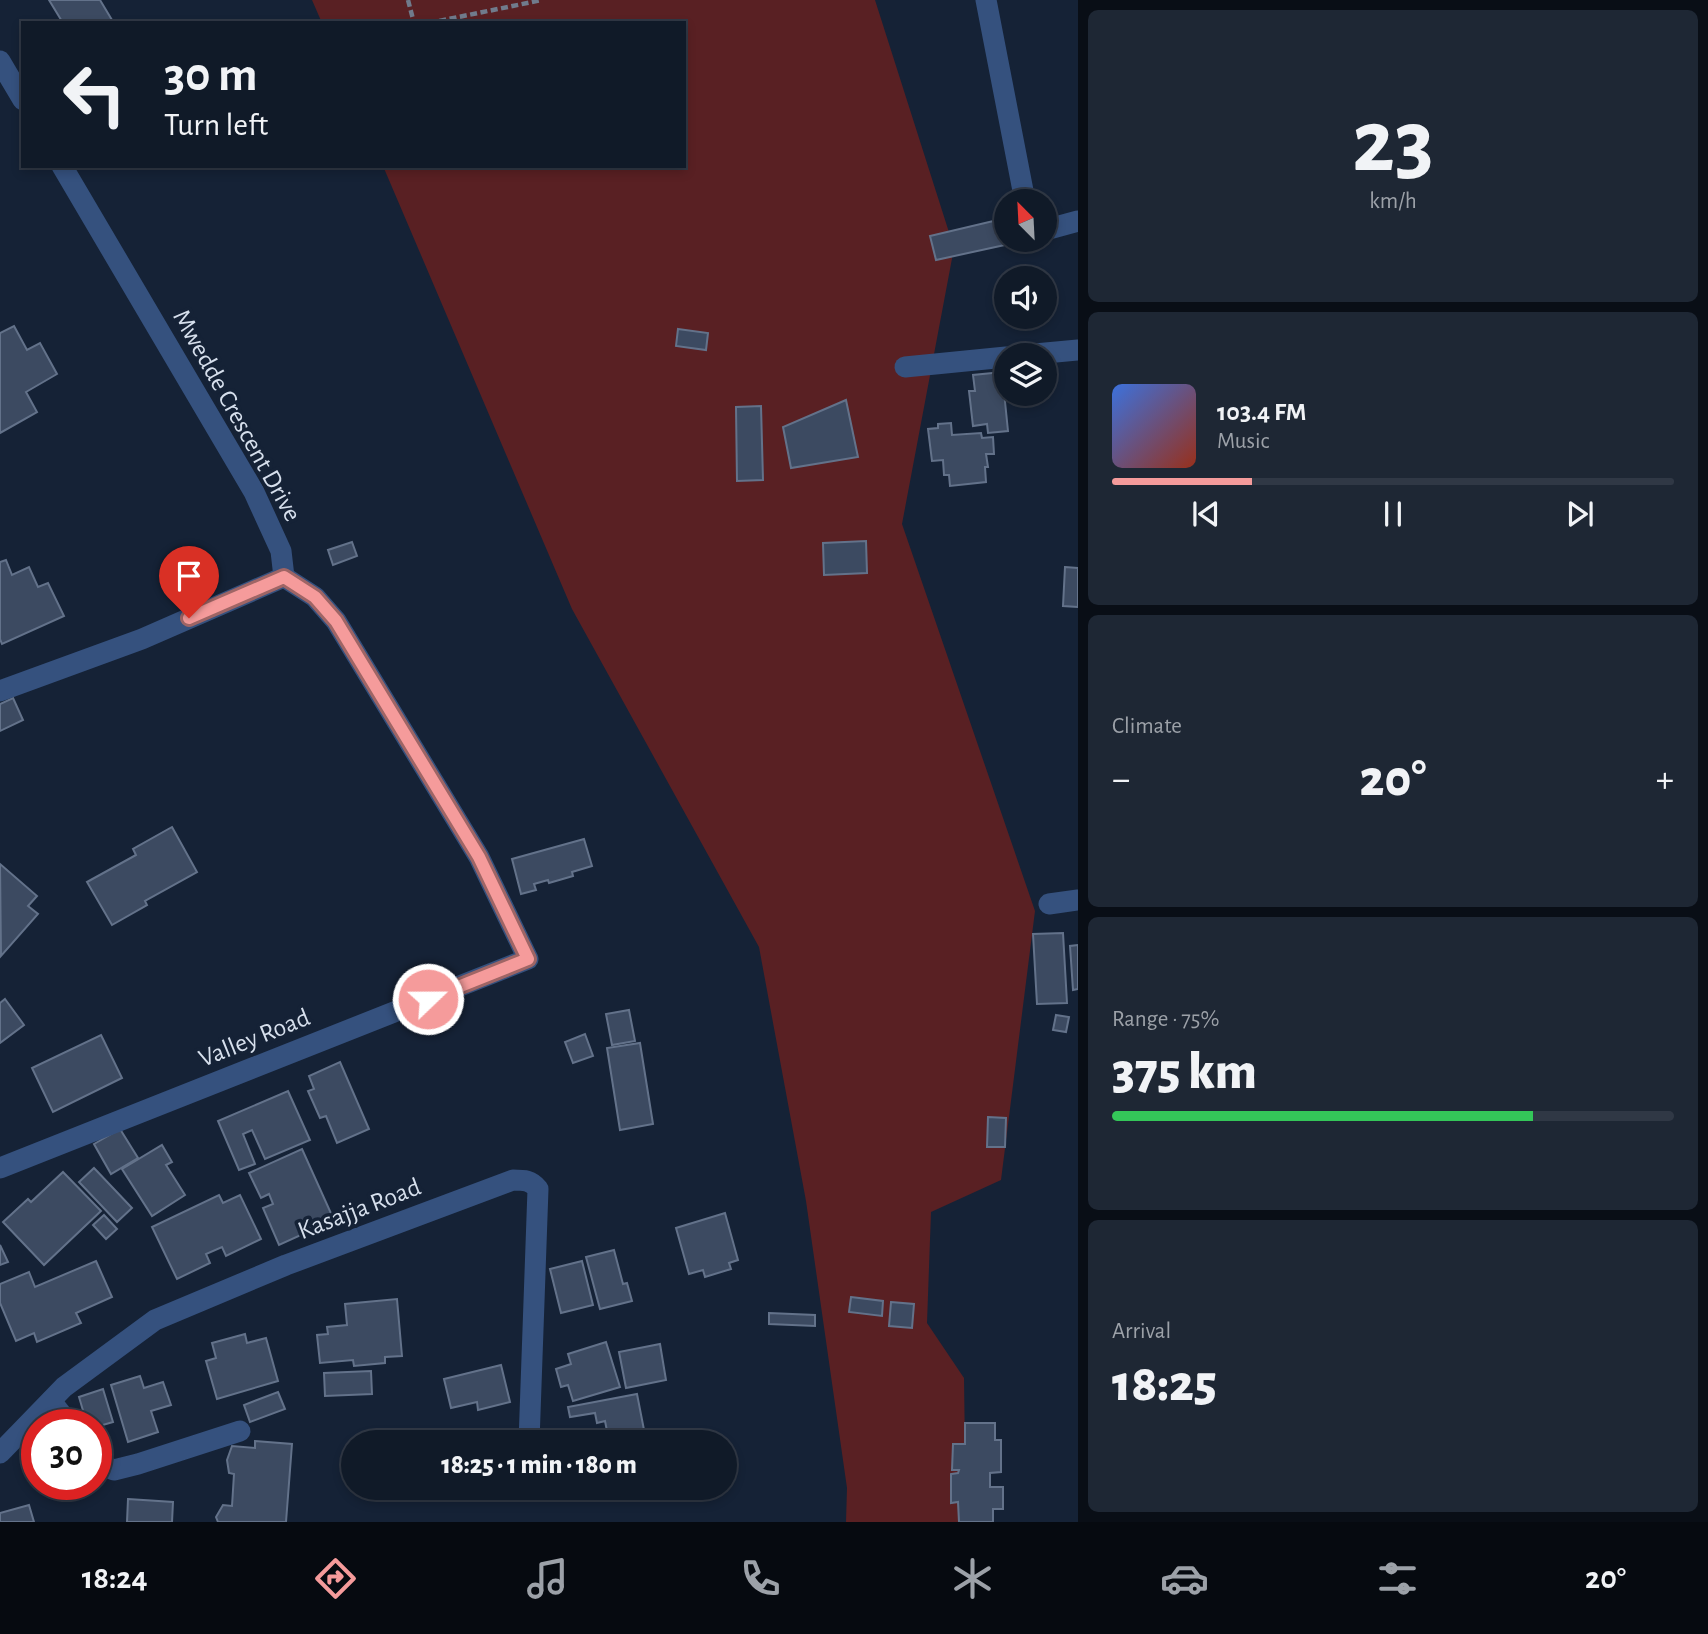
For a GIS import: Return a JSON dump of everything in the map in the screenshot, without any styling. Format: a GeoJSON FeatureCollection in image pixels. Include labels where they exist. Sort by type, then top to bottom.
{"type":"FeatureCollection","features":[{"type":"Feature","properties":{"kind":"street"},"geometry":{"type":"LineString","coordinates":[[985,0],[1023,189]]}},
{"type":"Feature","properties":{"kind":"street"},"geometry":{"type":"LineString","coordinates":[[0,61],[21,97]]}},
{"type":"Feature","properties":{"kind":"street","name":"Mwedde Crescent Drive"},"geometry":{"type":"LineString","coordinates":[[63,168],[254,492],[281,551],[284,577]]}},
{"type":"Feature","properties":{"kind":"street"},"geometry":{"type":"LineString","coordinates":[[1057,227],[1078,221]]}},
{"type":"Feature","properties":{"kind":"street"},"geometry":{"type":"LineString","coordinates":[[1057,352],[1078,350]]}},
{"type":"Feature","properties":{"kind":"street"},"geometry":{"type":"LineString","coordinates":[[905,368],[994,358]]}},
{"type":"Feature","properties":{"kind":"street"},"geometry":{"type":"LineString","coordinates":[[0,691],[142,639],[284,577]]}},
{"type":"Feature","properties":{"kind":"street","name":"Valley Road"},"geometry":{"type":"LineString","coordinates":[[0,1168],[528,959],[479,857],[336,621],[315,597],[284,577]]}},
{"type":"Feature","properties":{"kind":"street"},"geometry":{"type":"LineString","coordinates":[[1049,904],[1078,900]]}},
{"type":"Feature","properties":{"kind":"street","name":"Kasajja Road"},"geometry":{"type":"LineString","coordinates":[[0,1454],[64,1387],[155,1320],[286,1265],[513,1181],[522,1180],[529,1181],[538,1189],[529,1430]]}},
{"type":"Feature","properties":{"kind":"street"},"geometry":{"type":"LineString","coordinates":[[51,1401],[57,1409]]}},
{"type":"Feature","properties":{"kind":"street"},"geometry":{"type":"LineString","coordinates":[[112,1469],[138,1464],[240,1431]]}},
{"type":"Feature","properties":{"kind":"path"},"geometry":{"type":"LineString","coordinates":[[408,0],[413,21]]}},
{"type":"Feature","properties":{"kind":"path"},"geometry":{"type":"LineString","coordinates":[[439,21],[542,0]]}},
{"type":"Feature","properties":{"kind":"shaded area"},"geometry":{"type":"Polygon","coordinates":[[[312,0],[875,0],[954,248],[902,524],[1035,911],[1001,1180],[931,1212],[927,1323],[964,1378],[966,1522],[846,1522],[847,1488],[806,1201],[759,947],[572,609],[384,168],[686,168],[686,21],[321,21],[312,0]]]}},
{"type":"Feature","properties":{"kind":"building"},"geometry":{"type":"Polygon","coordinates":[[[49,0],[100,0],[112,20],[111,21],[62,21],[49,0]]]}},
{"type":"Feature","properties":{"kind":"building"},"geometry":{"type":"Polygon","coordinates":[[[994,221],[994,247],[936,260],[930,236],[994,221]]]}},
{"type":"Feature","properties":{"kind":"building"},"geometry":{"type":"Polygon","coordinates":[[[14,326],[27,350],[40,343],[57,374],[26,392],[37,412],[0,433],[0,333],[14,326]]]}},
{"type":"Feature","properties":{"kind":"building"},"geometry":{"type":"Polygon","coordinates":[[[678,329],[708,333],[706,350],[676,346],[678,329]]]}},
{"type":"Feature","properties":{"kind":"building"},"geometry":{"type":"Polygon","coordinates":[[[994,373],[994,406],[1005,406],[1008,431],[988,433],[987,424],[973,426],[969,391],[975,391],[973,375],[994,373]]]}},
{"type":"Feature","properties":{"kind":"building"},"geometry":{"type":"Polygon","coordinates":[[[846,400],[858,457],[791,468],[783,427],[846,400]]]}},
{"type":"Feature","properties":{"kind":"building"},"geometry":{"type":"Polygon","coordinates":[[[761,406],[763,480],[737,481],[736,407],[761,406]]]}},
{"type":"Feature","properties":{"kind":"building"},"geometry":{"type":"Polygon","coordinates":[[[951,423],[952,435],[981,433],[982,438],[993,437],[994,454],[986,454],[986,482],[950,486],[949,475],[944,475],[943,460],[932,461],[928,429],[938,428],[938,424],[951,423]]]}},
{"type":"Feature","properties":{"kind":"building"},"geometry":{"type":"Polygon","coordinates":[[[866,541],[867,573],[824,575],[823,543],[866,541]]]}},
{"type":"Feature","properties":{"kind":"building"},"geometry":{"type":"Polygon","coordinates":[[[352,542],[357,556],[333,565],[328,550],[352,542]]]}},
{"type":"Feature","properties":{"kind":"building"},"geometry":{"type":"Polygon","coordinates":[[[6,560],[12,575],[29,567],[38,587],[48,583],[64,616],[2,644],[0,562],[6,560]]]}},
{"type":"Feature","properties":{"kind":"building"},"geometry":{"type":"Polygon","coordinates":[[[1065,567],[1078,568],[1078,607],[1063,606],[1065,567]]]}},
{"type":"Feature","properties":{"kind":"building"},"geometry":{"type":"Polygon","coordinates":[[[13,698],[23,720],[0,731],[0,704],[13,698]]]}},
{"type":"Feature","properties":{"kind":"building"},"geometry":{"type":"Polygon","coordinates":[[[172,827],[197,872],[145,901],[147,905],[112,925],[87,882],[136,855],[133,849],[172,827]]]}},
{"type":"Feature","properties":{"kind":"building"},"geometry":{"type":"Polygon","coordinates":[[[584,839],[592,866],[572,872],[573,876],[534,884],[536,890],[521,894],[512,859],[584,839]]]}},
{"type":"Feature","properties":{"kind":"building"},"geometry":{"type":"Polygon","coordinates":[[[0,864],[37,896],[28,906],[38,914],[1,956],[0,864]]]}},
{"type":"Feature","properties":{"kind":"building"},"geometry":{"type":"Polygon","coordinates":[[[1063,933],[1067,1003],[1037,1004],[1033,934],[1063,933]]]}},
{"type":"Feature","properties":{"kind":"building"},"geometry":{"type":"Polygon","coordinates":[[[1078,945],[1078,989],[1073,990],[1070,946],[1078,945]]]}},
{"type":"Feature","properties":{"kind":"building"},"geometry":{"type":"Polygon","coordinates":[[[5,999],[24,1025],[0,1043],[0,1003],[5,999]]]}},
{"type":"Feature","properties":{"kind":"building"},"geometry":{"type":"Polygon","coordinates":[[[629,1010],[635,1041],[612,1045],[606,1014],[629,1010]]]}},
{"type":"Feature","properties":{"kind":"building"},"geometry":{"type":"Polygon","coordinates":[[[1056,1015],[1069,1017],[1066,1032],[1053,1030],[1056,1015]]]}},
{"type":"Feature","properties":{"kind":"building"},"geometry":{"type":"Polygon","coordinates":[[[585,1034],[593,1056],[573,1063],[565,1042],[585,1034]]]}},
{"type":"Feature","properties":{"kind":"building"},"geometry":{"type":"Polygon","coordinates":[[[101,1035],[122,1078],[53,1112],[32,1068],[101,1035]]]}},
{"type":"Feature","properties":{"kind":"building"},"geometry":{"type":"Polygon","coordinates":[[[640,1043],[653,1124],[620,1130],[607,1048],[640,1043]]]}},
{"type":"Feature","properties":{"kind":"building"},"geometry":{"type":"Polygon","coordinates":[[[340,1062],[369,1129],[337,1143],[326,1116],[320,1118],[308,1091],[314,1089],[309,1076],[340,1062]]]}},
{"type":"Feature","properties":{"kind":"building"},"geometry":{"type":"Polygon","coordinates":[[[288,1091],[310,1140],[265,1159],[252,1130],[243,1134],[255,1164],[239,1170],[218,1121],[288,1091]]]}},
{"type":"Feature","properties":{"kind":"building"},"geometry":{"type":"Polygon","coordinates":[[[988,1117],[1006,1118],[1005,1147],[987,1147],[988,1117]]]}},
{"type":"Feature","properties":{"kind":"building"},"geometry":{"type":"Polygon","coordinates":[[[120,1129],[138,1158],[111,1174],[94,1144],[120,1129]]]}},
{"type":"Feature","properties":{"kind":"building"},"geometry":{"type":"Polygon","coordinates":[[[162,1145],[172,1162],[166,1165],[185,1195],[152,1216],[122,1169],[162,1145]]]}},
{"type":"Feature","properties":{"kind":"building"},"geometry":{"type":"Polygon","coordinates":[[[302,1149],[334,1220],[279,1245],[263,1208],[273,1204],[269,1194],[261,1198],[249,1173],[302,1149]]]}},
{"type":"Feature","properties":{"kind":"building"},"geometry":{"type":"Polygon","coordinates":[[[94,1168],[132,1208],[117,1222],[79,1182],[94,1168]]]}},
{"type":"Feature","properties":{"kind":"building"},"geometry":{"type":"Polygon","coordinates":[[[63,1172],[101,1211],[44,1265],[3,1222],[28,1199],[31,1202],[63,1172]]]}},
{"type":"Feature","properties":{"kind":"building"},"geometry":{"type":"Polygon","coordinates":[[[219,1195],[223,1203],[240,1195],[261,1239],[226,1256],[222,1247],[206,1254],[210,1263],[177,1279],[152,1227],[219,1195]]]}},
{"type":"Feature","properties":{"kind":"building"},"geometry":{"type":"Polygon","coordinates":[[[725,1213],[738,1260],[729,1263],[731,1269],[705,1277],[703,1270],[689,1274],[676,1228],[725,1213]]]}},
{"type":"Feature","properties":{"kind":"building"},"geometry":{"type":"Polygon","coordinates":[[[104,1215],[117,1229],[106,1239],[93,1225],[104,1215]]]}},
{"type":"Feature","properties":{"kind":"building"},"geometry":{"type":"Polygon","coordinates":[[[0,1245],[8,1262],[0,1265],[0,1245]]]}},
{"type":"Feature","properties":{"kind":"building"},"geometry":{"type":"Polygon","coordinates":[[[614,1250],[623,1284],[627,1283],[632,1301],[600,1309],[586,1257],[614,1250]]]}},
{"type":"Feature","properties":{"kind":"building"},"geometry":{"type":"Polygon","coordinates":[[[96,1261],[112,1297],[76,1313],[81,1323],[37,1342],[34,1333],[16,1341],[0,1303],[0,1284],[29,1272],[35,1287],[96,1261]]]}},
{"type":"Feature","properties":{"kind":"building"},"geometry":{"type":"Polygon","coordinates":[[[582,1261],[593,1305],[561,1313],[550,1269],[582,1261]]]}},
{"type":"Feature","properties":{"kind":"building"},"geometry":{"type":"Polygon","coordinates":[[[851,1297],[883,1301],[882,1316],[849,1312],[851,1297]]]}},
{"type":"Feature","properties":{"kind":"building"},"geometry":{"type":"Polygon","coordinates":[[[397,1299],[402,1356],[385,1357],[385,1363],[354,1366],[353,1360],[320,1363],[317,1335],[328,1334],[327,1327],[347,1325],[345,1304],[397,1299]]]}},
{"type":"Feature","properties":{"kind":"building"},"geometry":{"type":"Polygon","coordinates":[[[891,1302],[914,1304],[912,1328],[889,1326],[891,1302]]]}},
{"type":"Feature","properties":{"kind":"building"},"geometry":{"type":"Polygon","coordinates":[[[769,1313],[815,1315],[815,1326],[769,1324],[769,1313]]]}},
{"type":"Feature","properties":{"kind":"building"},"geometry":{"type":"Polygon","coordinates":[[[245,1334],[247,1343],[266,1338],[278,1381],[217,1399],[206,1361],[216,1358],[212,1343],[245,1334]]]}},
{"type":"Feature","properties":{"kind":"building"},"geometry":{"type":"Polygon","coordinates":[[[606,1342],[620,1387],[573,1401],[568,1385],[561,1387],[556,1369],[571,1364],[568,1354],[606,1342]]]}},
{"type":"Feature","properties":{"kind":"building"},"geometry":{"type":"Polygon","coordinates":[[[660,1344],[666,1380],[626,1388],[619,1352],[660,1344]]]}},
{"type":"Feature","properties":{"kind":"building"},"geometry":{"type":"Polygon","coordinates":[[[501,1365],[510,1402],[478,1410],[477,1402],[451,1408],[444,1379],[501,1365]]]}},
{"type":"Feature","properties":{"kind":"building"},"geometry":{"type":"Polygon","coordinates":[[[371,1371],[372,1394],[325,1396],[324,1373],[371,1371]]]}},
{"type":"Feature","properties":{"kind":"building"},"geometry":{"type":"Polygon","coordinates":[[[140,1376],[144,1388],[163,1382],[171,1405],[151,1411],[158,1432],[128,1442],[111,1385],[140,1376]]]}},
{"type":"Feature","properties":{"kind":"building"},"geometry":{"type":"Polygon","coordinates":[[[103,1389],[109,1409],[83,1409],[79,1397],[103,1389]]]}},
{"type":"Feature","properties":{"kind":"building"},"geometry":{"type":"Polygon","coordinates":[[[278,1392],[285,1409],[250,1422],[244,1405],[278,1392]]]}},
{"type":"Feature","properties":{"kind":"building"},"geometry":{"type":"Polygon","coordinates":[[[637,1394],[644,1430],[607,1430],[605,1421],[597,1423],[595,1413],[570,1417],[568,1407],[637,1394]]]}},
{"type":"Feature","properties":{"kind":"building"},"geometry":{"type":"Polygon","coordinates":[[[965,1423],[995,1423],[995,1440],[1001,1440],[1001,1472],[990,1473],[990,1487],[1003,1487],[1003,1509],[993,1509],[993,1522],[959,1522],[958,1502],[951,1503],[951,1474],[958,1473],[959,1470],[952,1470],[953,1444],[965,1444],[965,1423]]]}},
{"type":"Feature","properties":{"kind":"building"},"geometry":{"type":"Polygon","coordinates":[[[255,1441],[292,1444],[286,1522],[218,1522],[216,1517],[223,1505],[232,1506],[234,1474],[229,1473],[227,1460],[232,1446],[255,1448],[255,1441]]]}},
{"type":"Feature","properties":{"kind":"building"},"geometry":{"type":"Polygon","coordinates":[[[128,1499],[173,1502],[172,1522],[127,1522],[128,1499]]]}},
{"type":"Feature","properties":{"kind":"building"},"geometry":{"type":"Polygon","coordinates":[[[29,1505],[34,1522],[0,1522],[0,1513],[29,1505]]]}},
{"type":"Feature","properties":{"kind":"route"},"geometry":{"type":"LineString","coordinates":[[189,618],[284,577],[315,597],[336,621],[479,857],[528,959],[428,999]]}}]}
